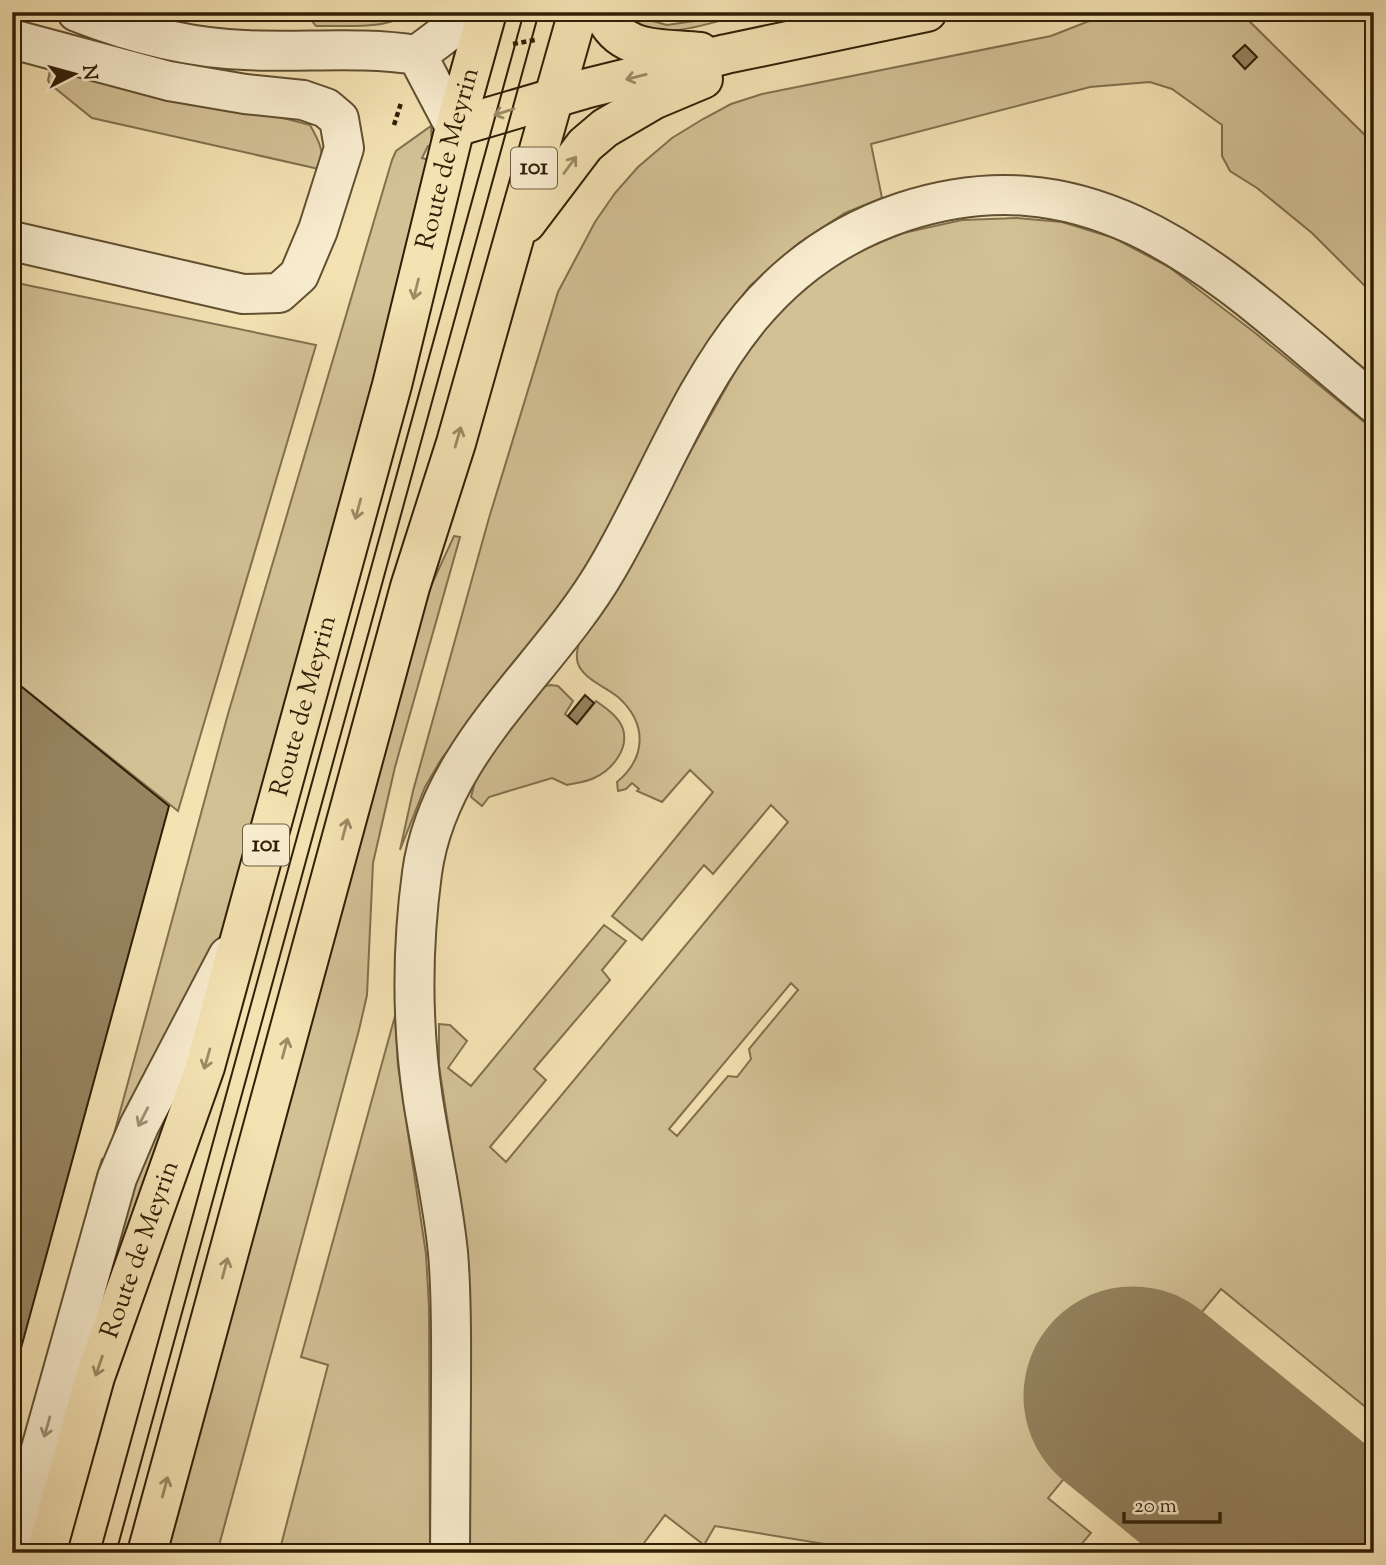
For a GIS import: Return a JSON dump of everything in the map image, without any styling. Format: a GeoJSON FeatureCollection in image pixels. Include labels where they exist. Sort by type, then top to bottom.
{"type":"FeatureCollection","features":[{"type":"Feature","properties":{"kind":"main road","name":"Route de Meyrin"},"geometry":{"type":"LineString","coordinates":[[46,1553],[95,1377],[205,1067],[392,385],[455,127],[487,12]]}},
{"type":"Feature","properties":{"kind":"main road"},"geometry":{"type":"LineString","coordinates":[[603,12],[622,40],[633,45],[726,54]]}},
{"type":"Feature","properties":{"kind":"main road"},"geometry":{"type":"LineString","coordinates":[[455,127],[554,97],[726,54],[927,12]]}},
{"type":"Feature","properties":{"kind":"main road","name":"101"},"geometry":{"type":"LineString","coordinates":[[146,1553],[410,587],[456,443],[574,26]]}},
{"type":"Feature","properties":{"kind":"main road"},"geometry":{"type":"LineString","coordinates":[[514,238],[585,145],[606,128],[645,105],[771,44]]}},
{"type":"Feature","properties":{"kind":"street"},"geometry":{"type":"LineString","coordinates":[[77,12],[128,31],[194,46],[244,50],[384,50],[417,55],[474,12]]}},
{"type":"Feature","properties":{"kind":"street"},"geometry":{"type":"LineString","coordinates":[[12,39],[169,81],[245,94],[303,100],[327,108],[339,119],[344,148],[318,230],[299,275],[279,293],[243,294],[12,242]]}},
{"type":"Feature","properties":{"kind":"street"},"geometry":{"type":"LineString","coordinates":[[417,55],[455,127]]}},
{"type":"Feature","properties":{"kind":"street"},"geometry":{"type":"LineString","coordinates":[[450,1553],[449,1259],[444,1213],[423,1101],[416,1024],[419,910],[429,839],[439,812],[469,754],[606,572],[714,370],[751,316],[808,261],[866,226],[894,215],[960,198],[1025,196],[1061,201],[1094,208],[1125,220],[1160,237],[1195,259],[1243,295],[1374,404]]}},
{"type":"Feature","properties":{"kind":"street"},"geometry":{"type":"LineString","coordinates":[[12,1552],[117,1178],[139,1126],[244,926]]}},
{"type":"Feature","properties":{"kind":"path"},"geometry":{"type":"LineString","coordinates":[[476,52],[553,37],[574,26]]}},
{"type":"Feature","properties":{"kind":"shaded area"},"geometry":{"type":"Polygon","coordinates":[[[305,12],[409,12],[378,25],[316,26],[305,12]]]}},
{"type":"Feature","properties":{"kind":"shaded area"},"geometry":{"type":"Polygon","coordinates":[[[628,12],[647,12],[645,19],[667,25],[707,19],[709,12],[723,12],[719,21],[670,31],[647,27],[628,12]]]}},
{"type":"Feature","properties":{"kind":"shaded area"},"geometry":{"type":"Polygon","coordinates":[[[1112,12],[1240,12],[1374,144],[1374,295],[1312,233],[1257,188],[1230,171],[1222,156],[1222,125],[1172,89],[1150,82],[1090,87],[871,144],[882,198],[845,213],[799,243],[750,286],[721,323],[702,353],[602,543],[548,623],[442,758],[425,787],[400,850],[413,791],[489,518],[558,292],[595,222],[615,193],[638,167],[672,138],[731,104],[762,94],[1051,36],[1112,12]]]}},
{"type":"Feature","properties":{"kind":"shaded area"},"geometry":{"type":"Polygon","coordinates":[[[50,71],[310,125],[321,152],[319,169],[92,118],[50,84],[50,71]]]}},
{"type":"Feature","properties":{"kind":"shaded area"},"geometry":{"type":"Polygon","coordinates":[[[431,126],[432,147],[428,146],[422,158],[430,160],[382,362],[229,919],[100,1187],[94,1185],[102,1159],[108,1156],[228,714],[392,160],[396,151],[431,126]]]}},
{"type":"Feature","properties":{"kind":"shaded area"},"geometry":{"type":"Polygon","coordinates":[[[1017,218],[1062,222],[1114,238],[1169,267],[1374,430],[1374,1414],[1221,1289],[1048,1498],[1091,1533],[1074,1553],[879,1553],[715,1526],[704,1545],[665,1515],[644,1543],[656,1553],[463,1553],[468,1253],[439,1066],[439,1024],[450,1025],[467,1041],[448,1068],[471,1086],[604,925],[626,941],[602,970],[610,980],[534,1069],[546,1080],[490,1147],[506,1162],[788,822],[771,805],[713,874],[704,865],[642,940],[612,916],[713,792],[690,770],[662,802],[637,791],[639,789],[632,783],[626,789],[618,791],[617,782],[634,762],[638,751],[638,729],[628,707],[592,680],[579,666],[577,655],[581,634],[666,495],[745,354],[781,307],[855,253],[903,233],[962,220],[1017,218]],[[791,983],[669,1129],[677,1136],[728,1076],[737,1077],[751,1059],[749,1049],[798,990],[791,983]]]}},
{"type":"Feature","properties":{"kind":"shaded area"},"geometry":{"type":"Polygon","coordinates":[[[12,282],[316,345],[178,811],[12,679],[12,282]]]}},
{"type":"Feature","properties":{"kind":"shaded area"},"geometry":{"type":"Polygon","coordinates":[[[454,536],[460,537],[395,767],[373,863],[367,995],[359,1030],[217,1553],[163,1553],[424,601],[454,536]]]}},
{"type":"Feature","properties":{"kind":"shaded area"},"geometry":{"type":"Polygon","coordinates":[[[558,686],[573,701],[565,714],[577,724],[596,701],[615,717],[623,729],[624,737],[618,758],[607,770],[591,779],[567,785],[552,778],[489,797],[482,806],[471,797],[477,774],[541,687],[558,686]]]}},
{"type":"Feature","properties":{"kind":"shaded area"},"geometry":{"type":"Polygon","coordinates":[[[395,1016],[398,1066],[426,1254],[429,1307],[430,1553],[279,1553],[328,1365],[301,1357],[395,1016]]]}},
{"type":"Feature","properties":{"kind":"shaded area"},"geometry":{"type":"Polygon","coordinates":[[[191,1050],[87,1345],[114,1225],[191,1050]]]}},
{"type":"Feature","properties":{"kind":"building"},"geometry":{"type":"Polygon","coordinates":[[[1245,45],[1257,57],[1245,69],[1233,56],[1245,45]]]}},
{"type":"Feature","properties":{"kind":"building"},"geometry":{"type":"Polygon","coordinates":[[[12,679],[169,806],[12,1381],[12,679]]]}},
{"type":"Feature","properties":{"kind":"building"},"geometry":{"type":"Polygon","coordinates":[[[585,695],[594,703],[577,724],[568,716],[585,695]]]}},
{"type":"Feature","properties":{"kind":"taxiway"},"geometry":{"type":"LineString","coordinates":[[1184,1553],[1240,1483]]}},
{"type":"Feature","properties":{"kind":"runway"},"geometry":{"type":"LineString","coordinates":[[1133,1396],[1326,1553]]}},
{"type":"Feature","properties":{"kind":"tram line"},"geometry":{"type":"LineString","coordinates":[[100,1553],[524,12]]}},
{"type":"Feature","properties":{"kind":"tram line"},"geometry":{"type":"LineString","coordinates":[[116,1553],[539,12]]}}]}
